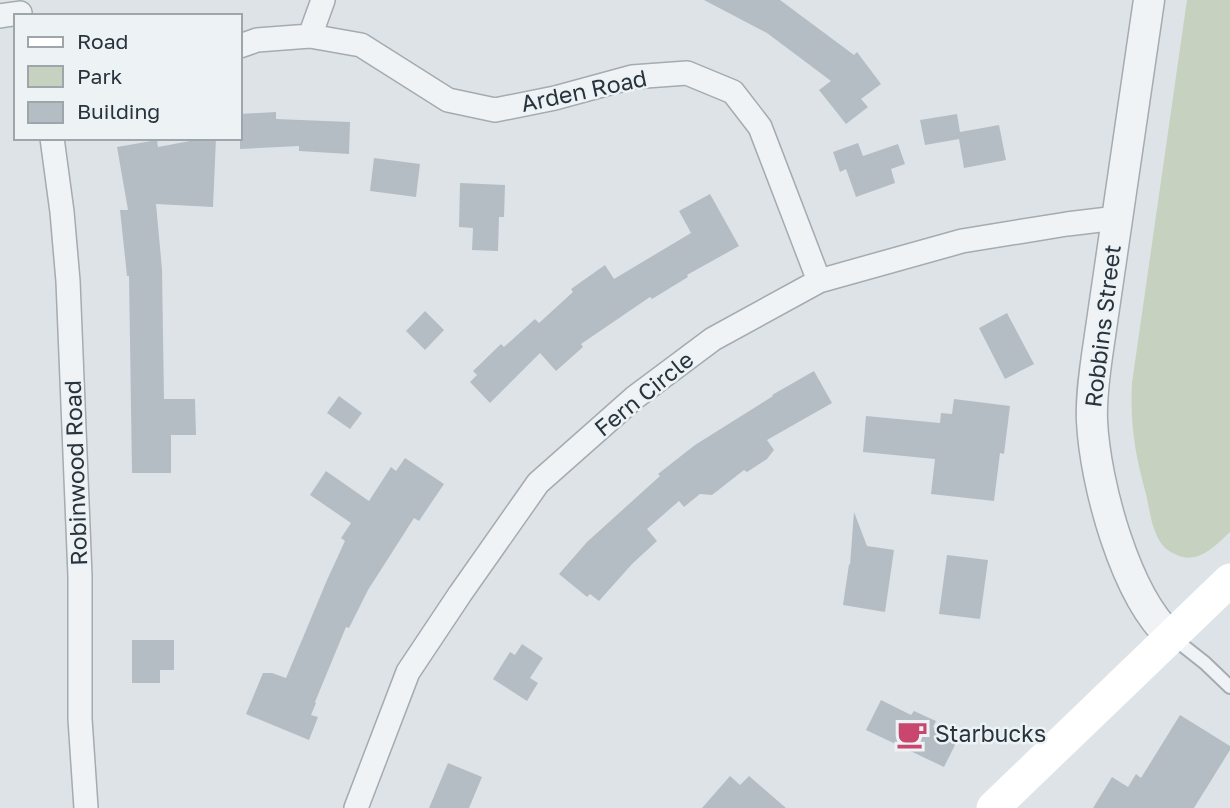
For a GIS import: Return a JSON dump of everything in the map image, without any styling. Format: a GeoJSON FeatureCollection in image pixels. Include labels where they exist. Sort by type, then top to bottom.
{"type":"FeatureCollection","features":[{"type":"Feature","properties":{"kind":"main road"},"geometry":{"type":"LineString","coordinates":[[993,808],[1230,580]]}},
{"type":"Feature","properties":{"kind":"street"},"geometry":{"type":"LineString","coordinates":[[310,36],[323,0]]}},
{"type":"Feature","properties":{"kind":"street","name":"Robbins Street"},"geometry":{"type":"LineString","coordinates":[[1149,0],[1092,393],[1092,422],[1103,491],[1113,528],[1126,563],[1149,609],[1171,637]]}},
{"type":"Feature","properties":{"kind":"street","name":"Arden Road"},"geometry":{"type":"LineString","coordinates":[[242,45],[257,40],[310,36],[361,45],[448,100],[495,110],[555,98],[632,77],[687,73],[733,92],[760,127],[820,281]]}},
{"type":"Feature","properties":{"kind":"street","name":"Robinwood Road"},"geometry":{"type":"LineString","coordinates":[[52,140],[68,281],[80,576],[80,719],[86,808]]}},
{"type":"Feature","properties":{"kind":"street","name":"Fern Circle"},"geometry":{"type":"LineString","coordinates":[[356,808],[408,673],[460,594],[538,483],[634,398],[713,339],[820,281],[962,241],[1117,218]]}},
{"type":"Feature","properties":{"kind":"lane"},"geometry":{"type":"LineString","coordinates":[[1171,637],[1205,663],[1230,687]]}},
{"type":"Feature","properties":{"kind":"green space"},"geometry":{"type":"Polygon","coordinates":[[[1187,0],[1230,0],[1230,532],[1205,553],[1191,558],[1166,549],[1155,531],[1136,452],[1132,398],[1187,0]]]}},
{"type":"Feature","properties":{"kind":"building"},"geometry":{"type":"Polygon","coordinates":[[[704,0],[780,0],[854,55],[857,52],[881,84],[861,99],[868,107],[846,124],[819,90],[831,81],[767,33],[704,0]]]}},
{"type":"Feature","properties":{"kind":"building"},"geometry":{"type":"Polygon","coordinates":[[[276,112],[276,119],[350,122],[349,154],[299,151],[299,146],[240,149],[242,114],[276,112]]]}},
{"type":"Feature","properties":{"kind":"building"},"geometry":{"type":"Polygon","coordinates":[[[957,114],[960,132],[999,125],[1006,160],[964,168],[959,139],[925,145],[920,120],[957,114]]]}},
{"type":"Feature","properties":{"kind":"building"},"geometry":{"type":"Polygon","coordinates":[[[157,140],[158,147],[195,140],[216,140],[213,207],[156,204],[162,269],[164,399],[195,399],[196,435],[171,435],[171,473],[132,473],[129,276],[120,210],[128,210],[117,147],[157,140]]]}},
{"type":"Feature","properties":{"kind":"building"},"geometry":{"type":"Polygon","coordinates":[[[858,143],[863,156],[898,144],[905,164],[891,169],[895,183],[856,197],[846,169],[840,172],[833,152],[858,143]]]}},
{"type":"Feature","properties":{"kind":"building"},"geometry":{"type":"Polygon","coordinates":[[[374,158],[420,164],[416,197],[370,191],[374,158]]]}},
{"type":"Feature","properties":{"kind":"building"},"geometry":{"type":"Polygon","coordinates":[[[460,183],[505,185],[504,217],[499,217],[498,251],[472,250],[473,228],[459,227],[460,183]]]}},
{"type":"Feature","properties":{"kind":"building"},"geometry":{"type":"Polygon","coordinates":[[[710,194],[739,246],[687,275],[688,277],[652,299],[650,297],[581,344],[583,347],[556,371],[540,353],[490,403],[470,382],[477,375],[473,371],[501,344],[504,347],[535,319],[539,323],[573,292],[571,289],[605,265],[614,279],[691,233],[679,211],[710,194]]]}},
{"type":"Feature","properties":{"kind":"building"},"geometry":{"type":"Polygon","coordinates":[[[425,311],[444,330],[425,350],[406,331],[425,311]]]}},
{"type":"Feature","properties":{"kind":"building"},"geometry":{"type":"Polygon","coordinates":[[[1007,313],[1034,364],[1005,379],[979,328],[1007,313]]]}},
{"type":"Feature","properties":{"kind":"building"},"geometry":{"type":"Polygon","coordinates":[[[814,371],[832,403],[767,440],[774,450],[767,459],[747,472],[744,470],[712,495],[700,494],[684,507],[679,501],[647,529],[657,541],[599,601],[590,594],[587,597],[559,574],[587,542],[660,476],[658,474],[695,445],[814,371]]]}},
{"type":"Feature","properties":{"kind":"building"},"geometry":{"type":"Polygon","coordinates":[[[339,396],[362,413],[350,429],[327,413],[339,396]]]}},
{"type":"Feature","properties":{"kind":"building"},"geometry":{"type":"Polygon","coordinates":[[[954,399],[1010,406],[994,501],[931,494],[935,459],[863,452],[866,416],[940,423],[941,413],[952,414],[954,399]]]}},
{"type":"Feature","properties":{"kind":"building"},"geometry":{"type":"Polygon","coordinates":[[[405,458],[444,484],[419,521],[414,518],[368,590],[349,628],[346,627],[315,702],[311,715],[318,717],[309,740],[246,714],[263,673],[286,678],[345,541],[341,538],[351,523],[310,495],[326,471],[369,501],[391,467],[396,471],[405,458]]]}},
{"type":"Feature","properties":{"kind":"building"},"geometry":{"type":"Polygon","coordinates":[[[854,512],[867,546],[894,550],[885,612],[843,605],[850,565],[854,512]]]}},
{"type":"Feature","properties":{"kind":"building"},"geometry":{"type":"Polygon","coordinates":[[[947,555],[988,560],[980,619],[939,614],[947,555]]]}},
{"type":"Feature","properties":{"kind":"building"},"geometry":{"type":"Polygon","coordinates":[[[132,640],[174,640],[174,670],[160,670],[160,683],[132,683],[132,640]]]}},
{"type":"Feature","properties":{"kind":"building"},"geometry":{"type":"Polygon","coordinates":[[[522,644],[543,658],[530,678],[538,683],[527,701],[493,679],[510,652],[515,655],[522,644]]]}},
{"type":"Feature","properties":{"kind":"building","name":"Starbucks"},"geometry":{"type":"Polygon","coordinates":[[[881,700],[911,715],[914,711],[936,721],[933,727],[958,739],[944,767],[866,730],[881,700]]]}},
{"type":"Feature","properties":{"kind":"building"},"geometry":{"type":"Polygon","coordinates":[[[1180,715],[1230,746],[1194,808],[1093,808],[1112,777],[1128,787],[1136,774],[1141,778],[1180,715]]]}},
{"type":"Feature","properties":{"kind":"building"},"geometry":{"type":"Polygon","coordinates":[[[448,763],[482,777],[469,808],[429,808],[448,763]]]}},
{"type":"Feature","properties":{"kind":"building"},"geometry":{"type":"Polygon","coordinates":[[[730,776],[740,785],[749,776],[786,808],[702,808],[730,776]]]}},
{"type":"Feature","properties":{"kind":"place","name":"Starbucks"},"geometry":{"type":"Point","coordinates":[912,734]}}]}
